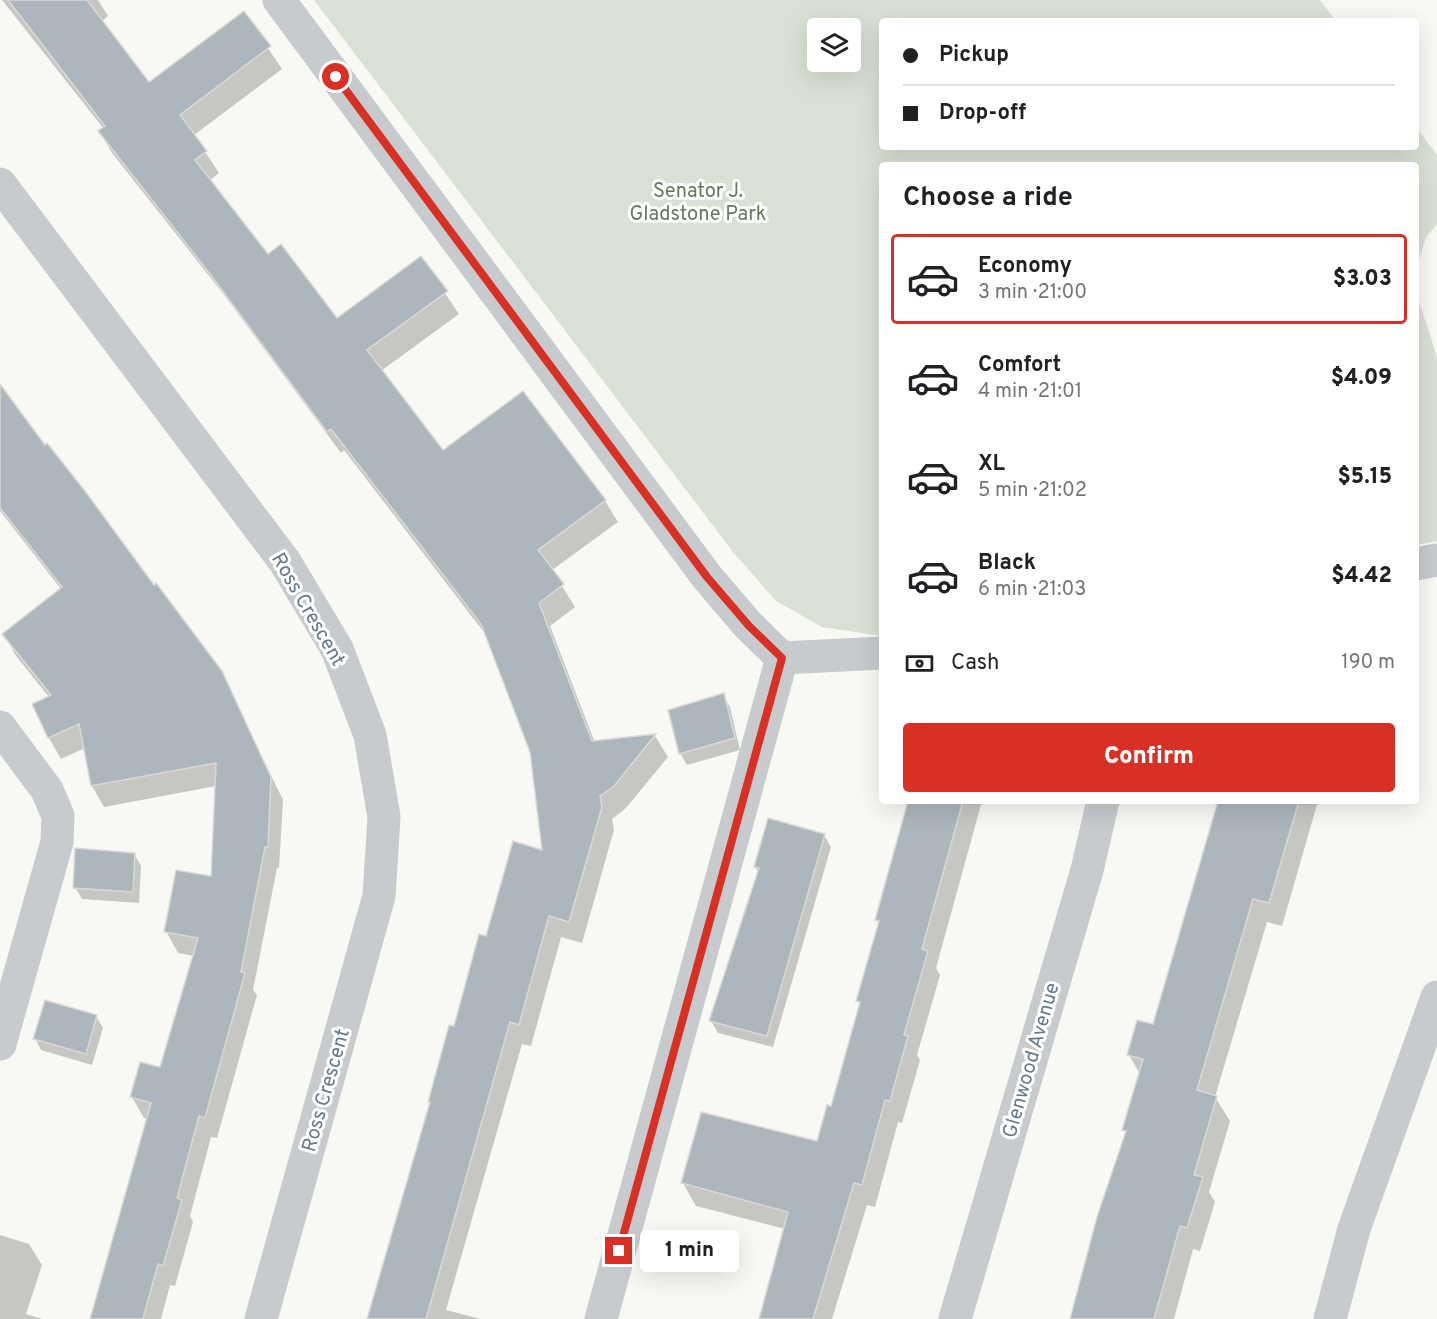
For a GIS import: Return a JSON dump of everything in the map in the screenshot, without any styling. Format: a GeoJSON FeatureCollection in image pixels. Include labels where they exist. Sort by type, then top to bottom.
{"type":"FeatureCollection","features":[{"type":"Feature","properties":{"kind":"street"},"geometry":{"type":"LineString","coordinates":[[279,0],[707,577],[749,626],[782,658],[879,653]]}},
{"type":"Feature","properties":{"kind":"street","name":"Ross Crescent"},"geometry":{"type":"LineString","coordinates":[[0,184],[285,562],[337,649],[370,735],[384,817],[379,896],[261,1319]]}},
{"type":"Feature","properties":{"kind":"street"},"geometry":{"type":"LineString","coordinates":[[1419,563],[1437,560]]}},
{"type":"Feature","properties":{"kind":"street"},"geometry":{"type":"LineString","coordinates":[[601,1319],[782,658]]}},
{"type":"Feature","properties":{"kind":"street"},"geometry":{"type":"LineString","coordinates":[[0,727],[47,790],[58,816],[57,842],[0,1044]]}},
{"type":"Feature","properties":{"kind":"street","name":"Glenwood Avenue"},"geometry":{"type":"LineString","coordinates":[[956,1319],[1087,870],[1102,804]]}},
{"type":"Feature","properties":{"kind":"street"},"geometry":{"type":"LineString","coordinates":[[1330,1319],[1354,1229],[1437,997]]}},
{"type":"Feature","properties":{"kind":"green space","name":"Senator J. Gladstone Park"},"geometry":{"type":"Polygon","coordinates":[[[314,0],[1320,0],[1334,18],[879,18],[879,150],[1419,150],[1419,131],[1437,155],[1437,224],[1426,237],[1419,261],[1419,162],[879,162],[879,636],[822,627],[776,601],[733,552],[314,0]]]}},
{"type":"Feature","properties":{"kind":"green space"},"geometry":{"type":"Polygon","coordinates":[[[1419,301],[1437,357],[1437,541],[1419,544],[1419,301]]]}},
{"type":"Feature","properties":{"kind":"building"},"geometry":{"type":"Polygon","coordinates":[[[8,0],[87,0],[149,82],[244,11],[271,46],[180,115],[207,151],[195,160],[268,254],[281,244],[337,318],[421,256],[448,291],[367,350],[443,450],[523,391],[606,500],[538,550],[564,584],[539,603],[592,741],[656,734],[614,786],[600,796],[602,807],[569,922],[549,916],[519,1025],[510,1022],[426,1319],[367,1319],[430,1102],[428,1102],[449,1025],[454,1026],[479,934],[486,936],[513,841],[542,850],[530,752],[481,624],[331,429],[327,432],[210,274],[98,131],[105,126],[8,0]]]}},
{"type":"Feature","properties":{"kind":"building"},"geometry":{"type":"Polygon","coordinates":[[[0,384],[222,671],[271,777],[268,847],[265,847],[241,972],[245,973],[205,1118],[199,1116],[177,1198],[182,1200],[163,1266],[158,1264],[143,1319],[90,1319],[151,1103],[130,1097],[140,1062],[160,1067],[198,938],[164,932],[176,870],[211,876],[216,763],[91,786],[79,724],[48,738],[32,704],[51,695],[2,634],[62,587],[0,508],[0,384]]]}},
{"type":"Feature","properties":{"kind":"building"},"geometry":{"type":"Polygon","coordinates":[[[724,693],[735,738],[679,754],[668,710],[724,693]]]}},
{"type":"Feature","properties":{"kind":"building"},"geometry":{"type":"Polygon","coordinates":[[[907,804],[962,804],[922,949],[928,951],[904,1035],[908,1036],[890,1101],[885,1100],[862,1185],[854,1183],[813,1319],[759,1319],[788,1212],[681,1183],[701,1112],[817,1141],[827,1105],[831,1106],[860,1002],[856,1001],[879,921],[875,920],[907,804]]]}},
{"type":"Feature","properties":{"kind":"building"},"geometry":{"type":"Polygon","coordinates":[[[1217,804],[1298,804],[1269,903],[1253,899],[1197,1090],[1217,1096],[1194,1175],[1203,1177],[1187,1228],[1180,1226],[1154,1319],[1070,1319],[1097,1217],[1126,1131],[1122,1130],[1143,1059],[1127,1055],[1137,1020],[1153,1024],[1217,804]]]}},
{"type":"Feature","properties":{"kind":"building"},"geometry":{"type":"Polygon","coordinates":[[[768,818],[825,834],[767,1036],[709,1021],[759,868],[754,867],[768,818]]]}},
{"type":"Feature","properties":{"kind":"building"},"geometry":{"type":"Polygon","coordinates":[[[75,848],[135,853],[133,892],[73,888],[75,848]]]}},
{"type":"Feature","properties":{"kind":"building"},"geometry":{"type":"Polygon","coordinates":[[[45,1000],[97,1015],[86,1054],[33,1039],[45,1000]]]}},
{"type":"Feature","properties":{"kind":"route"},"geometry":{"type":"LineString","coordinates":[[336,77],[707,577],[749,626],[782,658],[619,1251]]}}]}
